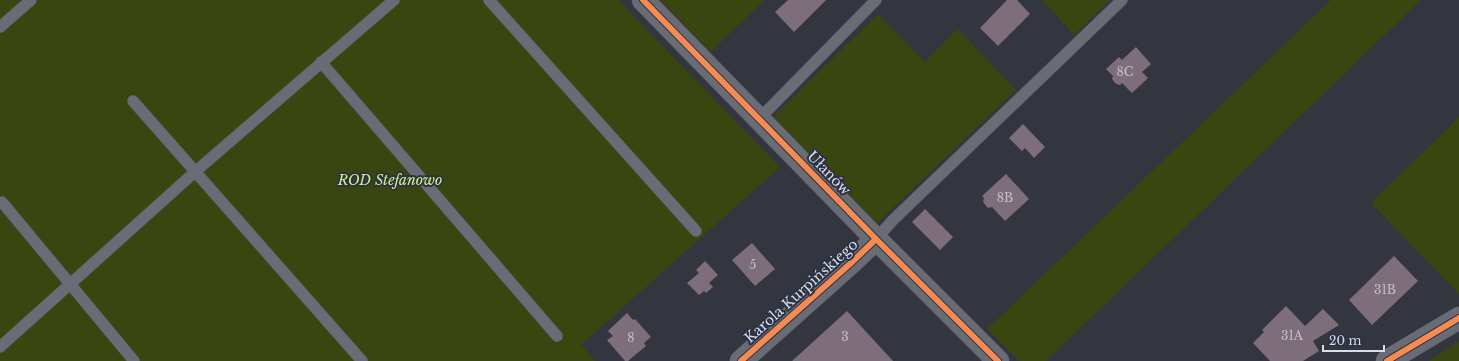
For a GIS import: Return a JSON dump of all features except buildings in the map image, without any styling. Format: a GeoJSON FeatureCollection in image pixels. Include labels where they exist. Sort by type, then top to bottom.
{"type":"FeatureCollection","features":[{"type":"Feature","properties":{"kind":"street","name":"Ułanów"},"geometry":{"type":"LineString","coordinates":[[643,0],[876,239],[998,361]]}},
{"type":"Feature","properties":{"kind":"street","name":"Karola Kurpińskiego"},"geometry":{"type":"LineString","coordinates":[[741,361],[876,239]]}},
{"type":"Feature","properties":{"kind":"street"},"geometry":{"type":"LineString","coordinates":[[1387,361],[1459,318]]}},
{"type":"Feature","properties":{"kind":"lane"},"geometry":{"type":"LineString","coordinates":[[0,27],[31,0]]}},
{"type":"Feature","properties":{"kind":"lane"},"geometry":{"type":"LineString","coordinates":[[0,347],[196,171],[394,0]]}},
{"type":"Feature","properties":{"kind":"lane"},"geometry":{"type":"LineString","coordinates":[[489,0],[696,231]]}},
{"type":"Feature","properties":{"kind":"lane"},"geometry":{"type":"LineString","coordinates":[[759,119],[876,0]]}},
{"type":"Feature","properties":{"kind":"lane"},"geometry":{"type":"LineString","coordinates":[[876,239],[893,220],[1122,0]]}},
{"type":"Feature","properties":{"kind":"lane"},"geometry":{"type":"LineString","coordinates":[[321,62],[557,336]]}},
{"type":"Feature","properties":{"kind":"lane"},"geometry":{"type":"LineString","coordinates":[[133,101],[362,361]]}},
{"type":"Feature","properties":{"kind":"lane"},"geometry":{"type":"LineString","coordinates":[[2,202],[134,361]]}},
{"type":"Feature","properties":{"kind":"green space","name":"ROD Stefanowo"},"geometry":{"type":"Polygon","coordinates":[[[0,0],[618,0],[780,167],[581,345],[596,361],[0,361],[0,0]]]}},
{"type":"Feature","properties":{"kind":"green space"},"geometry":{"type":"Polygon","coordinates":[[[660,0],[764,0],[711,52],[660,0]]]}},
{"type":"Feature","properties":{"kind":"green space"},"geometry":{"type":"Polygon","coordinates":[[[1042,0],[1110,0],[1074,35],[1042,0]]]}},
{"type":"Feature","properties":{"kind":"green space"},"geometry":{"type":"Polygon","coordinates":[[[1331,0],[1421,0],[1046,361],[1020,361],[987,329],[1331,0]]]}},
{"type":"Feature","properties":{"kind":"green space"},"geometry":{"type":"Polygon","coordinates":[[[878,14],[925,62],[958,29],[1016,90],[877,223],[773,117],[878,14]]]}},
{"type":"Feature","properties":{"kind":"green space"},"geometry":{"type":"Polygon","coordinates":[[[1459,117],[1459,294],[1371,203],[1459,117]]]}},
{"type":"Feature","properties":{"kind":"green space"},"geometry":{"type":"Polygon","coordinates":[[[1459,342],[1459,361],[1428,361],[1459,342]]]}},
{"type":"Feature","properties":{"kind":"cycle path"},"geometry":{"type":"LineString","coordinates":[[643,0],[876,239],[998,361]]}},
{"type":"Feature","properties":{"kind":"cycle path"},"geometry":{"type":"LineString","coordinates":[[741,361],[876,239]]}},
{"type":"Feature","properties":{"kind":"cycle path"},"geometry":{"type":"LineString","coordinates":[[1387,361],[1459,318]]}}]}
